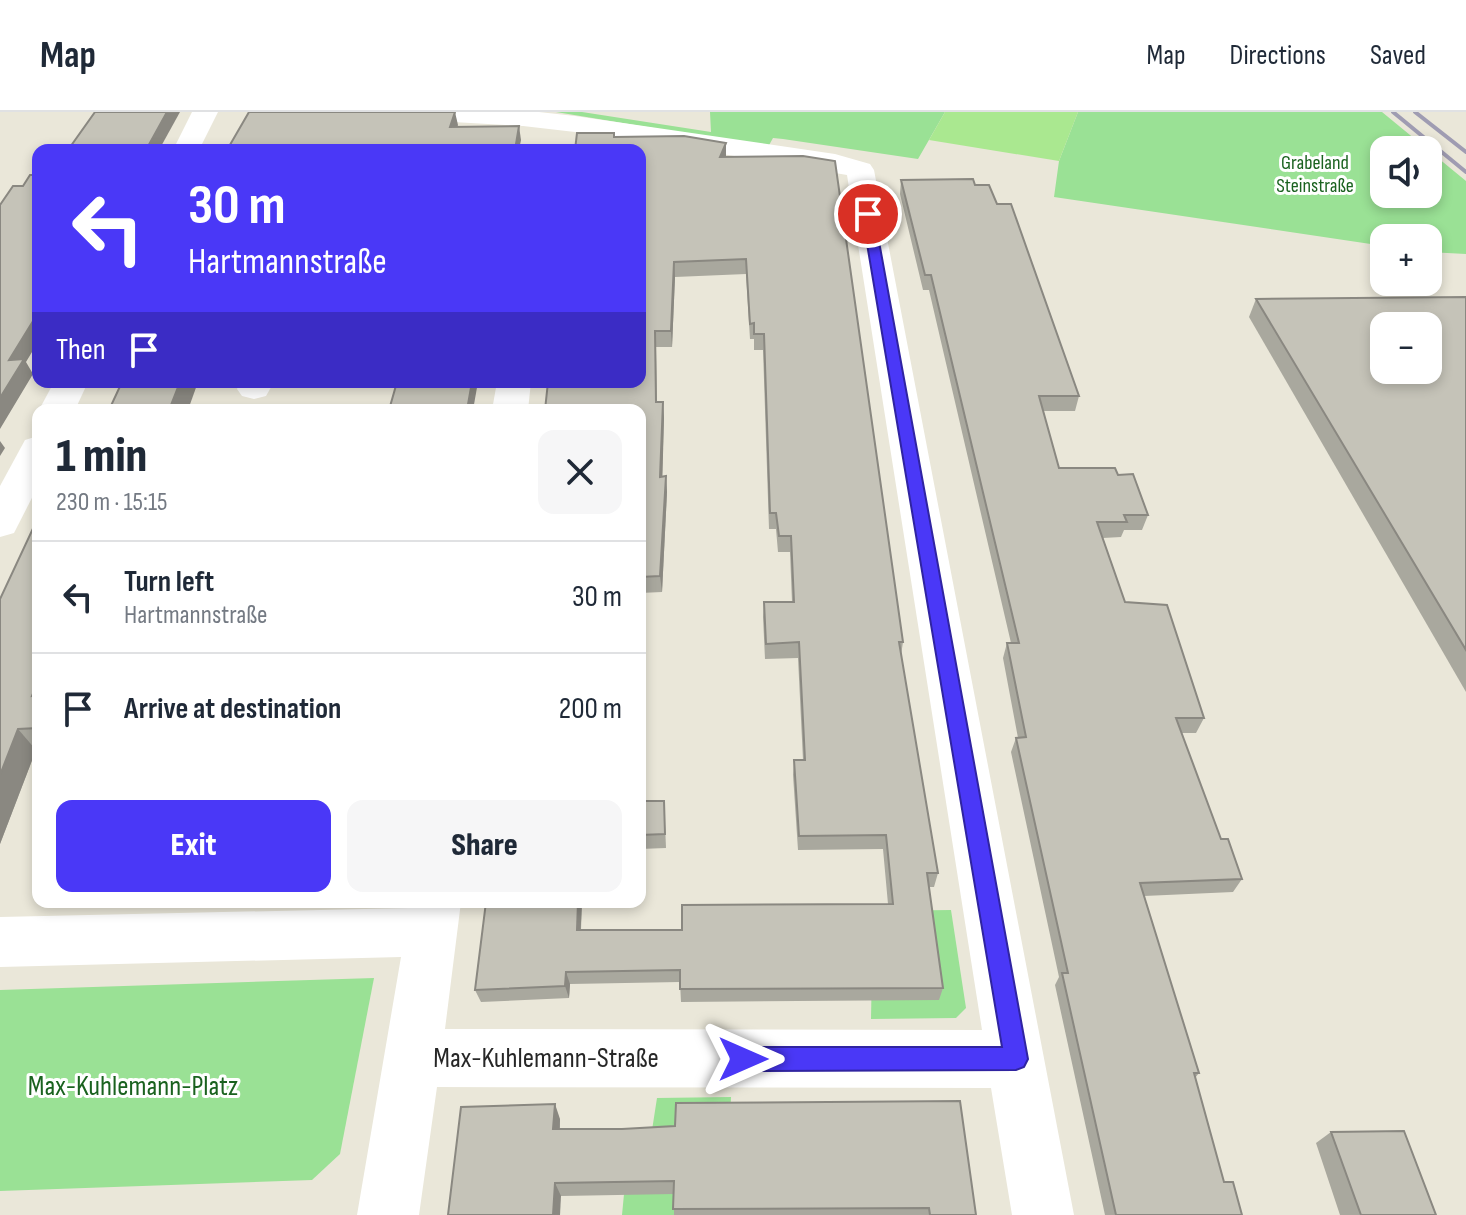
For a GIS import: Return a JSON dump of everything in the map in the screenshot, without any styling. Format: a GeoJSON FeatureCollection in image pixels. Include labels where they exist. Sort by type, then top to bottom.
{"type":"FeatureCollection","features":[{"type":"Feature","properties":{"kind":"street"},"geometry":{"type":"LineString","coordinates":[[189,144],[205,112]]}},
{"type":"Feature","properties":{"kind":"street"},"geometry":{"type":"LineString","coordinates":[[418,112],[485,113],[554,119],[858,168],[1043,1215]]}},
{"type":"Feature","properties":{"kind":"street"},"geometry":{"type":"LineString","coordinates":[[550,144],[554,119]]}},
{"type":"Feature","properties":{"kind":"street"},"geometry":{"type":"LineString","coordinates":[[0,524],[32,460]]}},
{"type":"Feature","properties":{"kind":"street"},"geometry":{"type":"LineString","coordinates":[[0,942],[434,917],[388,1215]]}},
{"type":"Feature","properties":{"kind":"street","name":"Max-Kuhlemann-Straße"},"geometry":{"type":"LineString","coordinates":[[412,1058],[1016,1059]]}},
{"type":"Feature","properties":{"kind":"green space"},"geometry":{"type":"Polygon","coordinates":[[[556,112],[582,112],[711,132],[710,112],[945,112],[918,159],[773,138],[768,147],[556,112]]]}},
{"type":"Feature","properties":{"kind":"green space"},"geometry":{"type":"Polygon","coordinates":[[[945,112],[1078,112],[1059,161],[929,140],[945,112]]]}},
{"type":"Feature","properties":{"kind":"green space","name":"Grabeland Steinstraße"},"geometry":{"type":"Polygon","coordinates":[[[1078,112],[1382,112],[1411,136],[1370,136],[1370,208],[1442,208],[1442,161],[1466,181],[1466,254],[1442,253],[1442,224],[1370,224],[1370,244],[1054,197],[1059,161],[1078,112]]]}},
{"type":"Feature","properties":{"kind":"green space"},"geometry":{"type":"Polygon","coordinates":[[[951,910],[966,1008],[956,1018],[871,1019],[873,911],[951,910]]]}},
{"type":"Feature","properties":{"kind":"green space","name":"Max-Kuhlemann-Platz"},"geometry":{"type":"Polygon","coordinates":[[[374,978],[340,1154],[312,1180],[0,1191],[0,990],[374,978]]]}},
{"type":"Feature","properties":{"kind":"green space"},"geometry":{"type":"Polygon","coordinates":[[[731,1097],[730,1118],[676,1215],[622,1215],[624,1194],[650,1143],[657,1098],[731,1097]]]}},
{"type":"Feature","properties":{"kind":"building"},"geometry":{"type":"Polygon","coordinates":[[[95,112],[167,112],[149,144],[72,144],[95,112]]]}},
{"type":"Feature","properties":{"kind":"building"},"geometry":{"type":"Polygon","coordinates":[[[249,112],[455,112],[450,127],[519,126],[516,144],[230,144],[249,112]]]}},
{"type":"Feature","properties":{"kind":"building"},"geometry":{"type":"Polygon","coordinates":[[[577,133],[614,133],[614,137],[684,136],[726,143],[720,157],[803,156],[835,161],[903,642],[899,642],[938,873],[927,873],[943,988],[680,989],[680,970],[566,972],[565,986],[475,990],[485,908],[578,908],[577,930],[682,930],[682,905],[893,904],[886,835],[799,836],[794,760],[805,760],[799,642],[766,644],[764,602],[794,602],[791,536],[779,536],[776,513],[770,513],[764,334],[754,334],[754,323],[750,324],[746,259],[674,262],[671,331],[655,331],[656,402],[663,402],[660,477],[666,476],[660,576],[646,577],[646,404],[546,404],[547,388],[646,388],[646,144],[576,144],[577,133]]]}},
{"type":"Feature","properties":{"kind":"building"},"geometry":{"type":"Polygon","coordinates":[[[32,175],[32,323],[9,360],[24,359],[0,398],[0,205],[13,186],[23,186],[32,175]]]}},
{"type":"Feature","properties":{"kind":"building"},"geometry":{"type":"Polygon","coordinates":[[[973,179],[975,185],[989,185],[997,204],[1011,204],[1079,396],[1039,396],[1059,468],[1115,468],[1118,475],[1133,474],[1148,515],[1124,515],[1127,522],[1097,522],[1125,602],[1167,605],[1204,718],[1176,718],[1221,839],[1228,839],[1242,879],[1140,883],[1199,1073],[1194,1073],[1224,1182],[1233,1182],[1242,1215],[1116,1215],[1062,973],[1068,973],[1016,738],[1026,737],[1007,643],[1019,643],[931,275],[925,275],[901,180],[973,179]]]}},
{"type":"Feature","properties":{"kind":"building"},"geometry":{"type":"Polygon","coordinates":[[[1466,297],[1466,650],[1256,299],[1466,297]]]}},
{"type":"Feature","properties":{"kind":"building"},"geometry":{"type":"Polygon","coordinates":[[[119,388],[178,388],[171,404],[112,404],[119,388]]]}},
{"type":"Feature","properties":{"kind":"building"},"geometry":{"type":"Polygon","coordinates":[[[395,388],[471,388],[468,404],[391,404],[395,388]]]}},
{"type":"Feature","properties":{"kind":"building"},"geometry":{"type":"Polygon","coordinates":[[[32,531],[32,728],[18,729],[0,775],[0,599],[32,531]]]}},
{"type":"Feature","properties":{"kind":"building"},"geometry":{"type":"Polygon","coordinates":[[[646,801],[664,801],[665,834],[646,835],[646,801]]]}},
{"type":"Feature","properties":{"kind":"building"},"geometry":{"type":"Polygon","coordinates":[[[960,1101],[976,1215],[930,1215],[929,1208],[673,1209],[674,1181],[555,1183],[553,1215],[448,1215],[461,1107],[555,1104],[553,1129],[622,1129],[675,1126],[676,1103],[960,1101]]]}},
{"type":"Feature","properties":{"kind":"building"},"geometry":{"type":"Polygon","coordinates":[[[1404,1131],[1436,1215],[1361,1215],[1331,1132],[1404,1131]]]}},
{"type":"Feature","properties":{"kind":"railway"},"geometry":{"type":"LineString","coordinates":[[1393,112],[1466,172]]}},
{"type":"Feature","properties":{"kind":"railway"},"geometry":{"type":"LineString","coordinates":[[1415,112],[1466,152]]}},
{"type":"Feature","properties":{"kind":"route"},"geometry":{"type":"LineString","coordinates":[[743,1059],[1016,1059],[868,214]]}}]}
